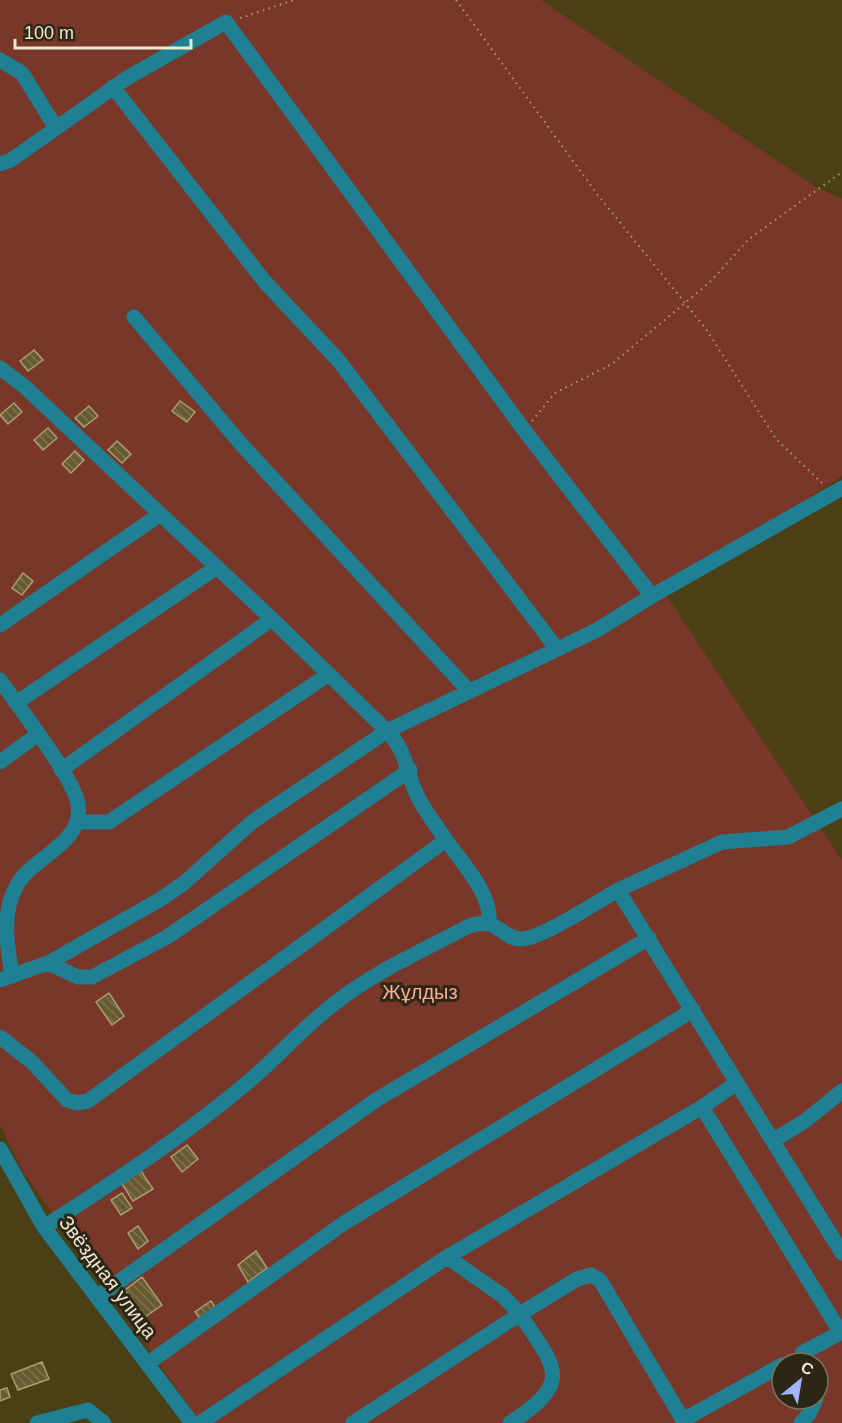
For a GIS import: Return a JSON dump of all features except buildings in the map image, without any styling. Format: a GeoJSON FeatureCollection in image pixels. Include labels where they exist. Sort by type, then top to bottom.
{"type":"FeatureCollection","features":[{"type":"Feature","properties":{"kind":"street"},"geometry":{"type":"LineString","coordinates":[[0,164],[11,160],[113,87],[226,22],[524,430],[652,596]]}},
{"type":"Feature","properties":{"kind":"street"},"geometry":{"type":"LineString","coordinates":[[0,60],[22,73],[56,128]]}},
{"type":"Feature","properties":{"kind":"street"},"geometry":{"type":"LineString","coordinates":[[113,87],[266,282],[339,361],[557,649]]}},
{"type":"Feature","properties":{"kind":"street"},"geometry":{"type":"LineString","coordinates":[[134,317],[242,444],[468,690]]}},
{"type":"Feature","properties":{"kind":"street"},"geometry":{"type":"LineString","coordinates":[[0,368],[24,387],[217,567],[387,730],[399,744],[417,795],[484,897],[491,911],[489,924]]}},
{"type":"Feature","properties":{"kind":"street"},"geometry":{"type":"LineString","coordinates":[[0,680],[75,792],[79,807],[77,822],[65,841],[26,872],[17,885],[10,903],[6,937],[6,978],[48,963],[131,918],[169,894],[252,822],[387,730],[597,630],[652,596],[838,491]]}},
{"type":"Feature","properties":{"kind":"street"},"geometry":{"type":"LineString","coordinates":[[0,625],[159,515]]}},
{"type":"Feature","properties":{"kind":"street"},"geometry":{"type":"LineString","coordinates":[[16,704],[217,567]]}},
{"type":"Feature","properties":{"kind":"street"},"geometry":{"type":"LineString","coordinates":[[61,770],[272,619]]}},
{"type":"Feature","properties":{"kind":"street"},"geometry":{"type":"LineString","coordinates":[[77,822],[109,822],[329,674]]}},
{"type":"Feature","properties":{"kind":"street"},"geometry":{"type":"LineString","coordinates":[[0,762],[37,735]]}},
{"type":"Feature","properties":{"kind":"street"},"geometry":{"type":"LineString","coordinates":[[48,963],[78,977],[92,977],[179,929],[410,770]]}},
{"type":"Feature","properties":{"kind":"street"},"geometry":{"type":"LineString","coordinates":[[44,1227],[109,1186],[193,1125],[248,1082],[339,1000],[469,926],[479,923],[489,924],[501,928],[509,936],[527,939],[618,890],[722,842],[788,837],[842,809]]}},
{"type":"Feature","properties":{"kind":"street"},"geometry":{"type":"LineString","coordinates":[[0,1036],[32,1062],[67,1100],[77,1103],[88,1101],[446,840]]}},
{"type":"Feature","properties":{"kind":"street"},"geometry":{"type":"LineString","coordinates":[[618,890],[842,1253]]}},
{"type":"Feature","properties":{"kind":"street"},"geometry":{"type":"LineString","coordinates":[[97,1297],[376,1100],[649,938]]}},
{"type":"Feature","properties":{"kind":"street"},"geometry":{"type":"LineString","coordinates":[[147,1364],[344,1223],[693,1010]]}},
{"type":"Feature","properties":{"kind":"street"},"geometry":{"type":"LineString","coordinates":[[200,1423],[447,1257],[702,1107],[737,1083]]}},
{"type":"Feature","properties":{"kind":"street"},"geometry":{"type":"LineString","coordinates":[[774,1140],[805,1121],[842,1091]]}},
{"type":"Feature","properties":{"kind":"street"},"geometry":{"type":"LineString","coordinates":[[702,1107],[842,1332],[815,1351]]}},
{"type":"Feature","properties":{"kind":"street","name":"Звёздная улица"},"geometry":{"type":"LineString","coordinates":[[0,1149],[44,1227],[192,1423]]}},
{"type":"Feature","properties":{"kind":"street"},"geometry":{"type":"LineString","coordinates":[[447,1257],[502,1296],[520,1314],[549,1360],[553,1380],[550,1390],[536,1406],[510,1423]]}},
{"type":"Feature","properties":{"kind":"street"},"geometry":{"type":"LineString","coordinates":[[353,1423],[520,1314],[577,1279],[591,1275],[600,1280],[682,1422],[770,1372]]}},
{"type":"Feature","properties":{"kind":"street"},"geometry":{"type":"LineString","coordinates":[[37,1423],[88,1410],[104,1423]]}},
{"type":"Feature","properties":{"kind":"street"},"geometry":{"type":"LineString","coordinates":[[801,1423],[810,1411]]}},
{"type":"Feature","properties":{"kind":"path"},"geometry":{"type":"LineString","coordinates":[[226,22],[294,0]]}},
{"type":"Feature","properties":{"kind":"path"},"geometry":{"type":"LineString","coordinates":[[456,0],[597,194],[706,329],[776,439],[838,491]]}},
{"type":"Feature","properties":{"kind":"path"},"geometry":{"type":"LineString","coordinates":[[524,430],[555,393],[612,364],[710,282],[749,239],[842,172]]}},
{"type":"Feature","properties":{"kind":"green space","name":"Жұлдыз"},"geometry":{"type":"Polygon","coordinates":[[[0,0],[541,0],[816,187],[842,199],[842,476],[664,592],[842,860],[842,1423],[201,1423],[23,1172],[0,1125],[0,0]]]}}]}
